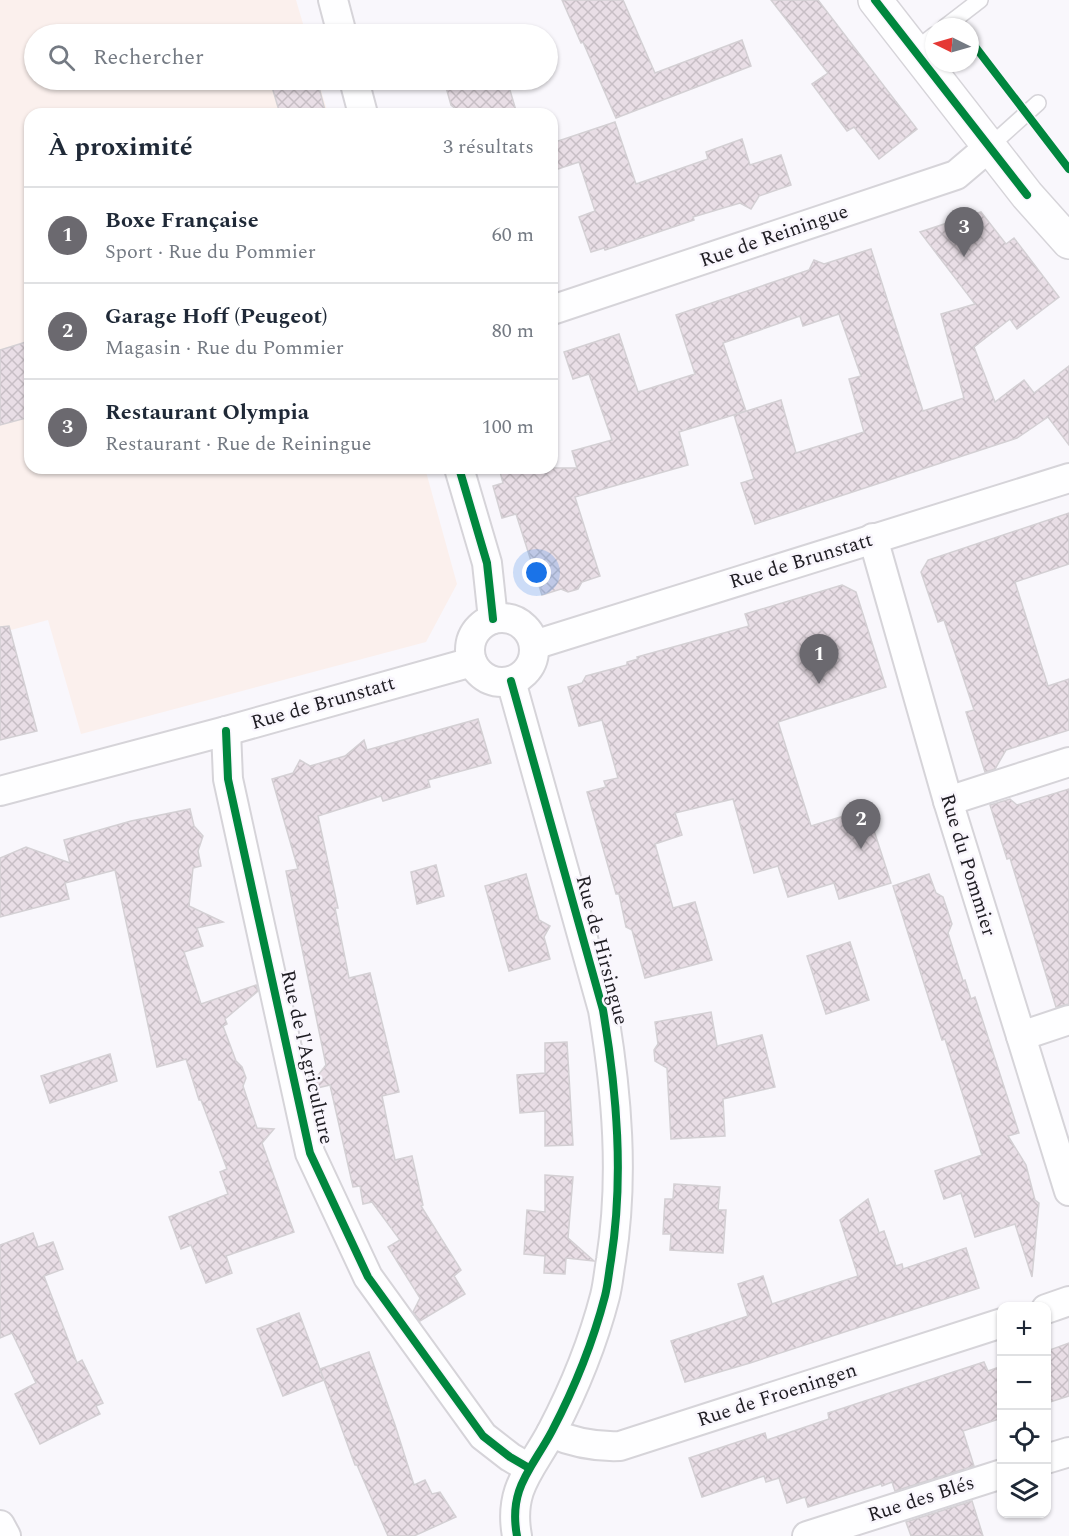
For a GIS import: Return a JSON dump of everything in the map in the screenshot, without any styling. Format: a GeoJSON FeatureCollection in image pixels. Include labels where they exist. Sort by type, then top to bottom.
{"type":"FeatureCollection","features":[{"type":"Feature","properties":{"kind":"street"},"geometry":{"type":"LineString","coordinates":[[333,0],[339,24]]}},
{"type":"Feature","properties":{"kind":"street"},"geometry":{"type":"LineString","coordinates":[[874,0],[924,44],[989,147],[1027,195],[1069,242]]}},
{"type":"Feature","properties":{"kind":"street"},"geometry":{"type":"LineString","coordinates":[[357,90],[361,108]]}},
{"type":"Feature","properties":{"kind":"street","name":"Rue de Reiningue"},"geometry":{"type":"LineString","coordinates":[[558,308],[956,175],[989,147]]}},
{"type":"Feature","properties":{"kind":"street"},"geometry":{"type":"LineString","coordinates":[[461,474],[487,563],[494,619]]}},
{"type":"Feature","properties":{"kind":"street","name":"Rue de Brunstatt"},"geometry":{"type":"LineString","coordinates":[[534,645],[1069,478]]}},
{"type":"Feature","properties":{"kind":"street","name":"Rue du Pommier"},"geometry":{"type":"LineString","coordinates":[[873,538],[948,801],[1069,1191]]}},
{"type":"Feature","properties":{"kind":"street"},"geometry":{"type":"LineString","coordinates":[[504,618],[524,626],[534,645],[532,663],[520,677],[511,681],[501,683],[483,677],[472,662],[471,641],[476,631],[483,624],[494,619],[504,618]]}},
{"type":"Feature","properties":{"kind":"street","name":"Rue de Brunstatt"},"geometry":{"type":"LineString","coordinates":[[0,791],[472,662]]}},
{"type":"Feature","properties":{"kind":"street","name":"Rue de Hirsingue"},"geometry":{"type":"LineString","coordinates":[[511,681],[603,1010],[610,1049],[618,1147],[617,1220],[605,1295],[581,1367],[551,1433],[529,1468]]}},
{"type":"Feature","properties":{"kind":"street","name":"Rue de l'Agriculture"},"geometry":{"type":"LineString","coordinates":[[226,731],[228,779],[310,1153],[368,1277],[483,1436],[510,1457],[529,1468]]}},
{"type":"Feature","properties":{"kind":"street"},"geometry":{"type":"LineString","coordinates":[[948,801],[1069,762]]}},
{"type":"Feature","properties":{"kind":"street"},"geometry":{"type":"LineString","coordinates":[[1021,1036],[1069,1020]]}},
{"type":"Feature","properties":{"kind":"street"},"geometry":{"type":"LineString","coordinates":[[1051,1308],[1069,1301]]}},
{"type":"Feature","properties":{"kind":"street","name":"Rue de Froeningen"},"geometry":{"type":"LineString","coordinates":[[551,1433],[573,1442],[621,1446],[997,1325]]}},
{"type":"Feature","properties":{"kind":"street"},"geometry":{"type":"LineString","coordinates":[[517,1536],[518,1495],[522,1480],[529,1468]]}},
{"type":"Feature","properties":{"kind":"street","name":"Rue des Blés"},"geometry":{"type":"LineString","coordinates":[[807,1536],[997,1476]]}},
{"type":"Feature","properties":{"kind":"street"},"geometry":{"type":"LineString","coordinates":[[0,1525],[6,1536]]}},
{"type":"Feature","properties":{"kind":"lane"},"geometry":{"type":"LineString","coordinates":[[957,18],[980,0]]}},
{"type":"Feature","properties":{"kind":"lane"},"geometry":{"type":"LineString","coordinates":[[989,147],[1038,103]]}},
{"type":"Feature","properties":{"kind":"shaded area"},"geometry":{"type":"Polygon","coordinates":[[[0,0],[296,0],[303,24],[24,24],[24,90],[321,90],[326,108],[24,108],[24,474],[427,474],[457,584],[426,642],[81,734],[48,620],[0,633],[0,0]]]}},
{"type":"Feature","properties":{"kind":"building"},"geometry":{"type":"Polygon","coordinates":[[[562,0],[623,0],[655,73],[742,40],[751,66],[616,118],[562,0]]]}},
{"type":"Feature","properties":{"kind":"building"},"geometry":{"type":"Polygon","coordinates":[[[771,0],[818,0],[917,129],[879,159],[854,127],[847,131],[812,84],[828,73],[771,0]]]}},
{"type":"Feature","properties":{"kind":"building"},"geometry":{"type":"Polygon","coordinates":[[[273,90],[320,90],[324,108],[278,108],[273,90]]]}},
{"type":"Feature","properties":{"kind":"building"},"geometry":{"type":"Polygon","coordinates":[[[447,90],[510,90],[515,108],[455,108],[451,105],[447,90]]]}},
{"type":"Feature","properties":{"kind":"building"},"geometry":{"type":"Polygon","coordinates":[[[615,122],[636,184],[708,159],[706,152],[742,139],[750,165],[781,155],[791,185],[759,196],[751,209],[740,203],[693,217],[694,220],[605,250],[604,248],[591,252],[579,217],[595,211],[579,162],[558,169],[558,141],[615,122]]]}},
{"type":"Feature","properties":{"kind":"building"},"geometry":{"type":"Polygon","coordinates":[[[981,212],[1006,244],[1014,238],[1059,297],[1017,329],[1010,319],[974,347],[995,402],[1024,380],[1034,393],[1069,366],[1069,445],[1048,417],[1017,438],[755,524],[741,483],[754,479],[734,415],[781,400],[796,453],[864,432],[849,379],[861,376],[839,314],[803,326],[800,316],[723,343],[746,411],[679,432],[688,465],[575,497],[600,576],[582,582],[578,589],[568,592],[561,589],[542,595],[516,514],[502,518],[493,486],[503,483],[501,474],[558,474],[558,468],[577,468],[572,451],[612,440],[589,374],[573,379],[564,352],[619,334],[638,392],[695,374],[676,315],[809,270],[814,260],[824,264],[871,249],[923,411],[964,398],[941,314],[975,304],[920,232],[981,212]]]}},
{"type":"Feature","properties":{"kind":"building"},"geometry":{"type":"Polygon","coordinates":[[[24,343],[24,419],[0,425],[0,350],[24,343]]]}},
{"type":"Feature","properties":{"kind":"building"},"geometry":{"type":"Polygon","coordinates":[[[1069,513],[1069,564],[1015,582],[1048,686],[1069,679],[1069,730],[1006,750],[995,769],[985,772],[966,712],[974,710],[944,620],[938,622],[921,572],[928,560],[1069,513]]]}},
{"type":"Feature","properties":{"kind":"building"},"geometry":{"type":"Polygon","coordinates":[[[842,585],[856,592],[886,687],[778,722],[811,826],[867,809],[891,883],[839,899],[834,883],[788,897],[778,866],[754,873],[733,799],[675,813],[682,835],[655,844],[673,908],[695,902],[712,960],[645,978],[632,930],[626,927],[619,894],[616,894],[587,792],[606,787],[604,781],[618,778],[602,720],[579,726],[568,687],[582,683],[586,676],[627,665],[627,662],[638,659],[637,657],[749,626],[745,614],[842,585]]]}},
{"type":"Feature","properties":{"kind":"building"},"geometry":{"type":"Polygon","coordinates":[[[9,626],[37,731],[0,740],[0,627],[9,626]]]}},
{"type":"Feature","properties":{"kind":"building"},"geometry":{"type":"Polygon","coordinates":[[[478,719],[491,763],[428,780],[430,787],[383,801],[381,796],[318,816],[338,908],[335,908],[349,978],[370,973],[399,1092],[382,1096],[395,1160],[412,1156],[423,1205],[421,1206],[461,1270],[454,1276],[465,1294],[420,1321],[413,1312],[420,1298],[388,1247],[400,1240],[372,1202],[363,1204],[360,1186],[353,1187],[330,1085],[313,1089],[312,1083],[326,1065],[286,871],[298,869],[272,779],[293,773],[300,760],[310,766],[345,756],[364,740],[367,750],[478,719]]]}},
{"type":"Feature","properties":{"kind":"building"},"geometry":{"type":"Polygon","coordinates":[[[1069,789],[1069,1004],[1056,1007],[1010,858],[1007,859],[990,805],[1010,799],[1017,805],[1069,789]]]}},
{"type":"Feature","properties":{"kind":"building"},"geometry":{"type":"Polygon","coordinates":[[[190,809],[194,826],[203,836],[198,851],[201,866],[193,868],[189,906],[223,922],[197,928],[203,946],[184,952],[201,1004],[256,985],[258,991],[225,1019],[227,1024],[223,1026],[236,1061],[242,1067],[246,1078],[243,1086],[257,1128],[274,1129],[262,1143],[294,1232],[226,1256],[232,1273],[206,1283],[191,1245],[181,1249],[169,1217],[228,1194],[220,1172],[227,1169],[201,1100],[199,1100],[186,1059],[157,1067],[115,870],[65,883],[69,899],[0,917],[0,858],[26,847],[70,863],[64,840],[131,821],[190,809]]]}},
{"type":"Feature","properties":{"kind":"building"},"geometry":{"type":"Polygon","coordinates":[[[436,865],[444,896],[417,904],[411,872],[436,865]]]}},
{"type":"Feature","properties":{"kind":"building"},"geometry":{"type":"Polygon","coordinates":[[[526,874],[539,920],[550,926],[544,937],[550,959],[509,971],[485,886],[526,874]]]}},
{"type":"Feature","properties":{"kind":"building"},"geometry":{"type":"Polygon","coordinates":[[[929,874],[936,893],[943,897],[952,924],[948,933],[963,981],[965,980],[971,999],[975,997],[1019,1133],[1008,1136],[1026,1165],[1035,1200],[1039,1203],[1032,1277],[1015,1224],[975,1237],[961,1193],[944,1199],[935,1171],[982,1155],[945,1039],[942,1040],[893,886],[929,874]]]}},
{"type":"Feature","properties":{"kind":"building"},"geometry":{"type":"Polygon","coordinates":[[[850,942],[869,1000],[826,1014],[807,956],[850,942]]]}},
{"type":"Feature","properties":{"kind":"building"},"geometry":{"type":"Polygon","coordinates":[[[711,1012],[717,1046],[762,1035],[775,1087],[723,1099],[725,1136],[671,1139],[667,1068],[655,1061],[654,1050],[658,1044],[655,1022],[711,1012]]]}},
{"type":"Feature","properties":{"kind":"building"},"geometry":{"type":"Polygon","coordinates":[[[567,1042],[573,1145],[545,1146],[545,1111],[520,1113],[517,1075],[545,1073],[545,1043],[567,1042]]]}},
{"type":"Feature","properties":{"kind":"building"},"geometry":{"type":"Polygon","coordinates":[[[110,1054],[117,1081],[50,1103],[41,1076],[110,1054]]]}},
{"type":"Feature","properties":{"kind":"building"},"geometry":{"type":"Polygon","coordinates":[[[545,1175],[573,1177],[568,1238],[594,1261],[566,1258],[565,1274],[544,1273],[545,1256],[524,1254],[527,1210],[545,1212],[545,1175]]]}},
{"type":"Feature","properties":{"kind":"building"},"geometry":{"type":"Polygon","coordinates":[[[674,1184],[720,1187],[718,1210],[726,1210],[723,1253],[670,1250],[671,1234],[663,1234],[664,1215],[665,1199],[673,1199],[674,1184]]]}},
{"type":"Feature","properties":{"kind":"building"},"geometry":{"type":"Polygon","coordinates":[[[868,1199],[879,1233],[884,1231],[896,1266],[902,1264],[903,1269],[966,1248],[979,1288],[685,1382],[671,1341],[748,1316],[738,1284],[763,1276],[772,1304],[858,1276],[840,1220],[868,1199]]]}},
{"type":"Feature","properties":{"kind":"building"},"geometry":{"type":"Polygon","coordinates":[[[33,1233],[38,1247],[53,1242],[63,1269],[44,1276],[77,1363],[82,1360],[103,1403],[96,1406],[100,1414],[40,1444],[15,1394],[36,1383],[12,1333],[0,1338],[0,1245],[33,1233]]]}},
{"type":"Feature","properties":{"kind":"building"},"geometry":{"type":"Polygon","coordinates":[[[299,1313],[324,1380],[283,1396],[257,1329],[299,1313]]]}},
{"type":"Feature","properties":{"kind":"building"},"geometry":{"type":"Polygon","coordinates":[[[1069,1343],[1069,1396],[1051,1402],[1051,1356],[1051,1350],[1069,1343]]]}},
{"type":"Feature","properties":{"kind":"building"},"geometry":{"type":"Polygon","coordinates":[[[369,1352],[414,1485],[425,1480],[432,1494],[440,1492],[456,1517],[414,1536],[388,1536],[357,1465],[355,1465],[320,1369],[369,1352]]]}},
{"type":"Feature","properties":{"kind":"building"},"geometry":{"type":"Polygon","coordinates":[[[984,1362],[988,1371],[997,1368],[997,1420],[963,1431],[974,1466],[895,1491],[892,1482],[882,1486],[881,1484],[808,1507],[805,1497],[787,1503],[779,1478],[766,1482],[764,1476],[702,1497],[689,1458],[765,1433],[767,1440],[829,1419],[828,1413],[984,1362]]]}},
{"type":"Feature","properties":{"kind":"building"},"geometry":{"type":"Polygon","coordinates":[[[972,1501],[983,1536],[911,1536],[906,1522],[972,1501]]]}},
{"type":"Feature","properties":{"kind":"cycle path"},"geometry":{"type":"LineString","coordinates":[[875,0],[1027,195]]}},
{"type":"Feature","properties":{"kind":"cycle path"},"geometry":{"type":"LineString","coordinates":[[979,52],[1069,169]]}},
{"type":"Feature","properties":{"kind":"cycle path"},"geometry":{"type":"LineString","coordinates":[[461,474],[487,563],[493,619]]}},
{"type":"Feature","properties":{"kind":"cycle path"},"geometry":{"type":"LineString","coordinates":[[511,681],[603,1010],[612,1072],[618,1166],[615,1229],[605,1296],[589,1348],[568,1399],[519,1492],[515,1519],[517,1536]]}},
{"type":"Feature","properties":{"kind":"cycle path"},"geometry":{"type":"LineString","coordinates":[[226,731],[228,779],[310,1153],[368,1277],[483,1436],[510,1457],[529,1468]]}},
{"type":"Feature","properties":{"kind":"place","name":"Restaurant Olympia"},"geometry":{"type":"Point","coordinates":[964,257]}},
{"type":"Feature","properties":{"kind":"place","name":"Boxe Française"},"geometry":{"type":"Point","coordinates":[819,684]}},
{"type":"Feature","properties":{"kind":"place","name":"Garage Hoff (Peugeot)"},"geometry":{"type":"Point","coordinates":[861,849]}}]}
